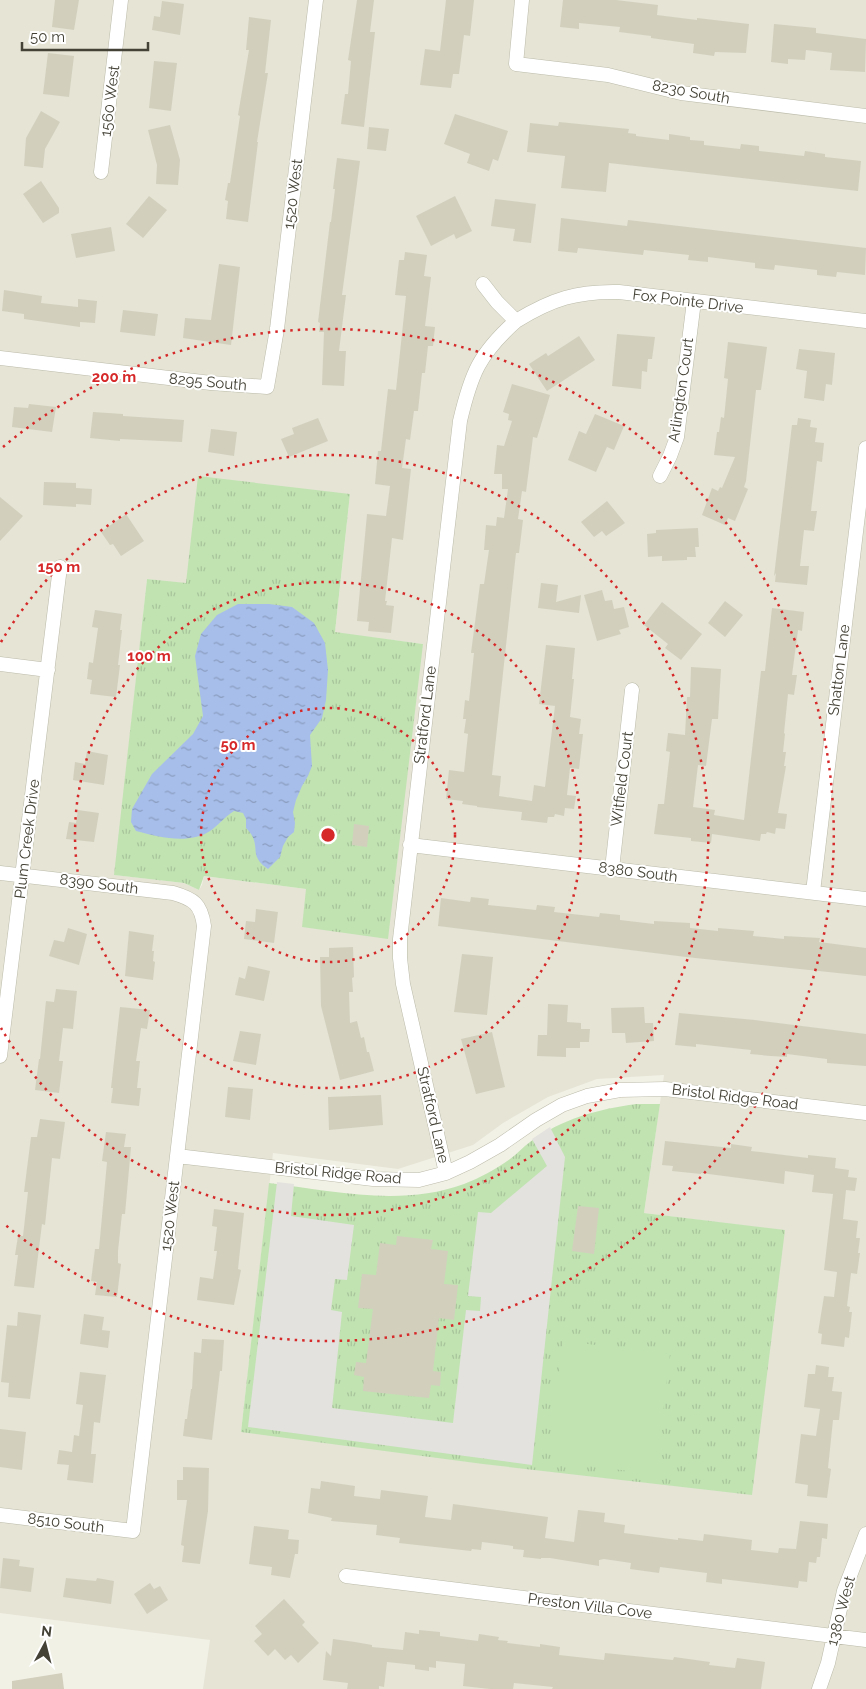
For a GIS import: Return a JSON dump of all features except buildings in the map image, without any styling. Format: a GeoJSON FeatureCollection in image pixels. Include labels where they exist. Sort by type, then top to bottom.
{"type":"FeatureCollection","features":[{"type":"Feature","properties":{"kind":"street","name":"1560 West"},"geometry":{"type":"LineString","coordinates":[[101,172],[121,0]]}},
{"type":"Feature","properties":{"kind":"street","name":"1520 West"},"geometry":{"type":"LineString","coordinates":[[267,387],[278,320],[316,0]]}},
{"type":"Feature","properties":{"kind":"street","name":"8230 South"},"geometry":{"type":"LineString","coordinates":[[522,0],[516,64],[608,75],[681,93],[866,116]]}},
{"type":"Feature","properties":{"kind":"street"},"geometry":{"type":"LineString","coordinates":[[483,284],[497,302],[516,321]]}},
{"type":"Feature","properties":{"kind":"street","name":"Fox Pointe Drive"},"geometry":{"type":"LineString","coordinates":[[516,321],[538,308],[567,297],[595,292],[619,292],[866,322]]}},
{"type":"Feature","properties":{"kind":"street","name":"Arlington Court"},"geometry":{"type":"LineString","coordinates":[[660,476],[677,437],[694,301]]}},
{"type":"Feature","properties":{"kind":"street","name":"Stratford Lane"},"geometry":{"type":"LineString","coordinates":[[446,1172],[403,984],[400,939],[460,421],[467,389],[480,360],[498,338],[516,321]]}},
{"type":"Feature","properties":{"kind":"street","name":"8295 South"},"geometry":{"type":"LineString","coordinates":[[0,358],[212,383],[267,387]]}},
{"type":"Feature","properties":{"kind":"street","name":"Shatton Lane"},"geometry":{"type":"LineString","coordinates":[[813,892],[866,448]]}},
{"type":"Feature","properties":{"kind":"street","name":"Plum Creek Drive"},"geometry":{"type":"LineString","coordinates":[[0,1056],[60,567]]}},
{"type":"Feature","properties":{"kind":"street"},"geometry":{"type":"LineString","coordinates":[[0,664],[48,670]]}},
{"type":"Feature","properties":{"kind":"street","name":"Witfield Court"},"geometry":{"type":"LineString","coordinates":[[612,869],[632,690]]}},
{"type":"Feature","properties":{"kind":"street","name":"8380 South"},"geometry":{"type":"LineString","coordinates":[[410,845],[866,899]]}},
{"type":"Feature","properties":{"kind":"street","name":"8390 South"},"geometry":{"type":"LineString","coordinates":[[0,872],[173,893],[196,902]]}},
{"type":"Feature","properties":{"kind":"street","name":"1520 West"},"geometry":{"type":"LineString","coordinates":[[133,1530],[204,926],[202,913],[196,902]]}},
{"type":"Feature","properties":{"kind":"street","name":"Bristol Ridge Road"},"geometry":{"type":"LineString","coordinates":[[177,1156],[373,1179],[419,1180],[470,1162],[500,1146],[536,1120],[562,1105],[587,1096],[620,1090],[665,1089],[866,1113]]}},
{"type":"Feature","properties":{"kind":"street","name":"8510 South"},"geometry":{"type":"LineString","coordinates":[[0,1515],[133,1530]]}},
{"type":"Feature","properties":{"kind":"street","name":"1380 West"},"geometry":{"type":"LineString","coordinates":[[819,1689],[828,1663],[844,1591],[866,1534]]}},
{"type":"Feature","properties":{"kind":"street","name":"Preston Villa Cove"},"geometry":{"type":"LineString","coordinates":[[346,1576],[866,1640]]}},
{"type":"Feature","properties":{"kind":"shaded area"},"geometry":{"type":"Polygon","coordinates":[[[0,0],[866,0],[866,1689],[203,1689],[210,1640],[0,1613],[0,0]],[[350,494],[186,584],[147,579],[115,875],[184,883],[199,890],[204,876],[306,889],[423,644],[335,633],[350,494]],[[664,1075],[597,1079],[548,1097],[503,1123],[473,1145],[398,1169],[273,1153],[241,1432],[785,1231],[644,1213],[664,1075]]]}},
{"type":"Feature","properties":{"kind":"shaded area"},"geometry":{"type":"Polygon","coordinates":[[[550,1127],[565,1157],[532,1465],[248,1427],[277,1182],[294,1184],[291,1216],[354,1225],[347,1280],[335,1279],[331,1310],[342,1312],[332,1408],[453,1423],[466,1310],[480,1311],[481,1297],[468,1296],[478,1212],[491,1213],[547,1166],[532,1139],[550,1127]]]}},
{"type":"Feature","properties":{"kind":"green space"},"geometry":{"type":"Polygon","coordinates":[[[198,476],[350,494],[335,632],[423,644],[388,939],[302,927],[306,889],[204,876],[199,890],[184,883],[114,875],[147,579],[186,583],[198,476]]]}},
{"type":"Feature","properties":{"kind":"green space"},"geometry":{"type":"Polygon","coordinates":[[[636,1104],[660,1104],[644,1213],[785,1230],[752,1495],[483,1464],[241,1432],[269,1183],[367,1195],[416,1195],[440,1191],[464,1184],[488,1173],[510,1159],[542,1134],[568,1121],[594,1112],[636,1104]]]}},
{"type":"Feature","properties":{"kind":"green space"},"geometry":{"type":"Polygon","coordinates":[[[563,1341],[670,1354],[656,1474],[560,1463],[550,1452],[563,1341]]]}},
{"type":"Feature","properties":{"kind":"water"},"geometry":{"type":"Polygon","coordinates":[[[238,604],[269,604],[292,607],[314,623],[325,643],[328,670],[326,700],[322,718],[310,735],[312,766],[296,800],[293,812],[294,832],[288,837],[280,857],[268,869],[258,859],[254,840],[246,828],[246,819],[243,813],[234,811],[210,831],[192,838],[183,839],[173,839],[136,831],[131,822],[132,809],[152,774],[193,734],[203,716],[195,656],[201,634],[217,615],[238,604]]]}}]}
